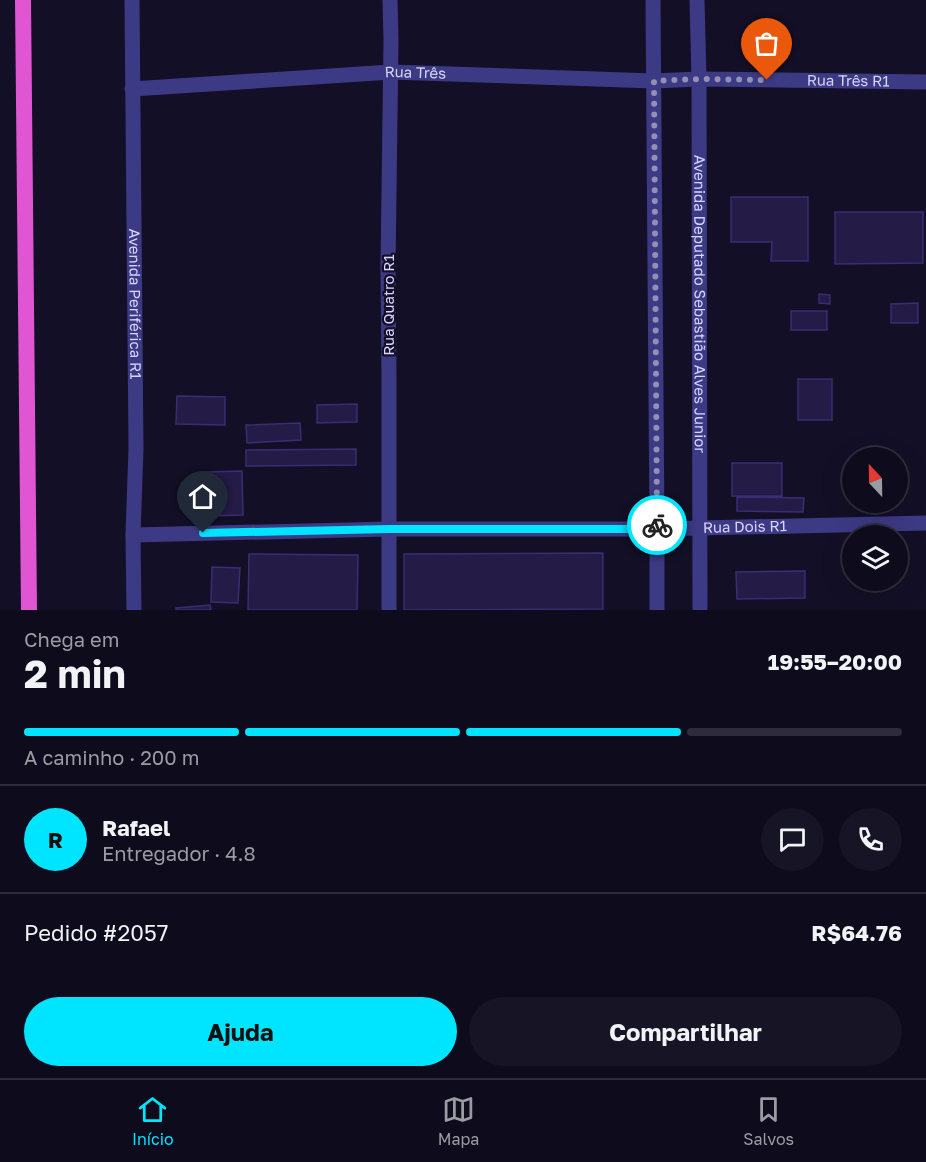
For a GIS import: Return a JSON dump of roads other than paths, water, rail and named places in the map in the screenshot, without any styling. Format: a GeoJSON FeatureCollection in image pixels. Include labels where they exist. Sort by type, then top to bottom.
{"type":"FeatureCollection","features":[{"type":"Feature","properties":{"kind":"highway"},"geometry":{"type":"LineString","coordinates":[[23,0],[29,610]]}},
{"type":"Feature","properties":{"kind":"street","name":"Avenida Periférica R1"},"geometry":{"type":"LineString","coordinates":[[132,0],[136,448],[133,535],[134,610]]}},
{"type":"Feature","properties":{"kind":"street","name":"Rua Quatro R1"},"geometry":{"type":"LineString","coordinates":[[389,610],[390,0]]}},
{"type":"Feature","properties":{"kind":"street"},"geometry":{"type":"LineString","coordinates":[[653,0],[657,610]]}},
{"type":"Feature","properties":{"kind":"street","name":"Avenida Deputado Sebastião Alves Junior"},"geometry":{"type":"LineString","coordinates":[[698,0],[700,610]]}},
{"type":"Feature","properties":{"kind":"street","name":"Rua Três"},"geometry":{"type":"LineString","coordinates":[[132,89],[391,72],[654,81],[699,79]]}},
{"type":"Feature","properties":{"kind":"street","name":"Rua Três R1"},"geometry":{"type":"LineString","coordinates":[[699,79],[926,82]]}},
{"type":"Feature","properties":{"kind":"street","name":"Rua Dois R1"},"geometry":{"type":"LineString","coordinates":[[133,535],[389,529],[657,529],[926,523]]}}]}
